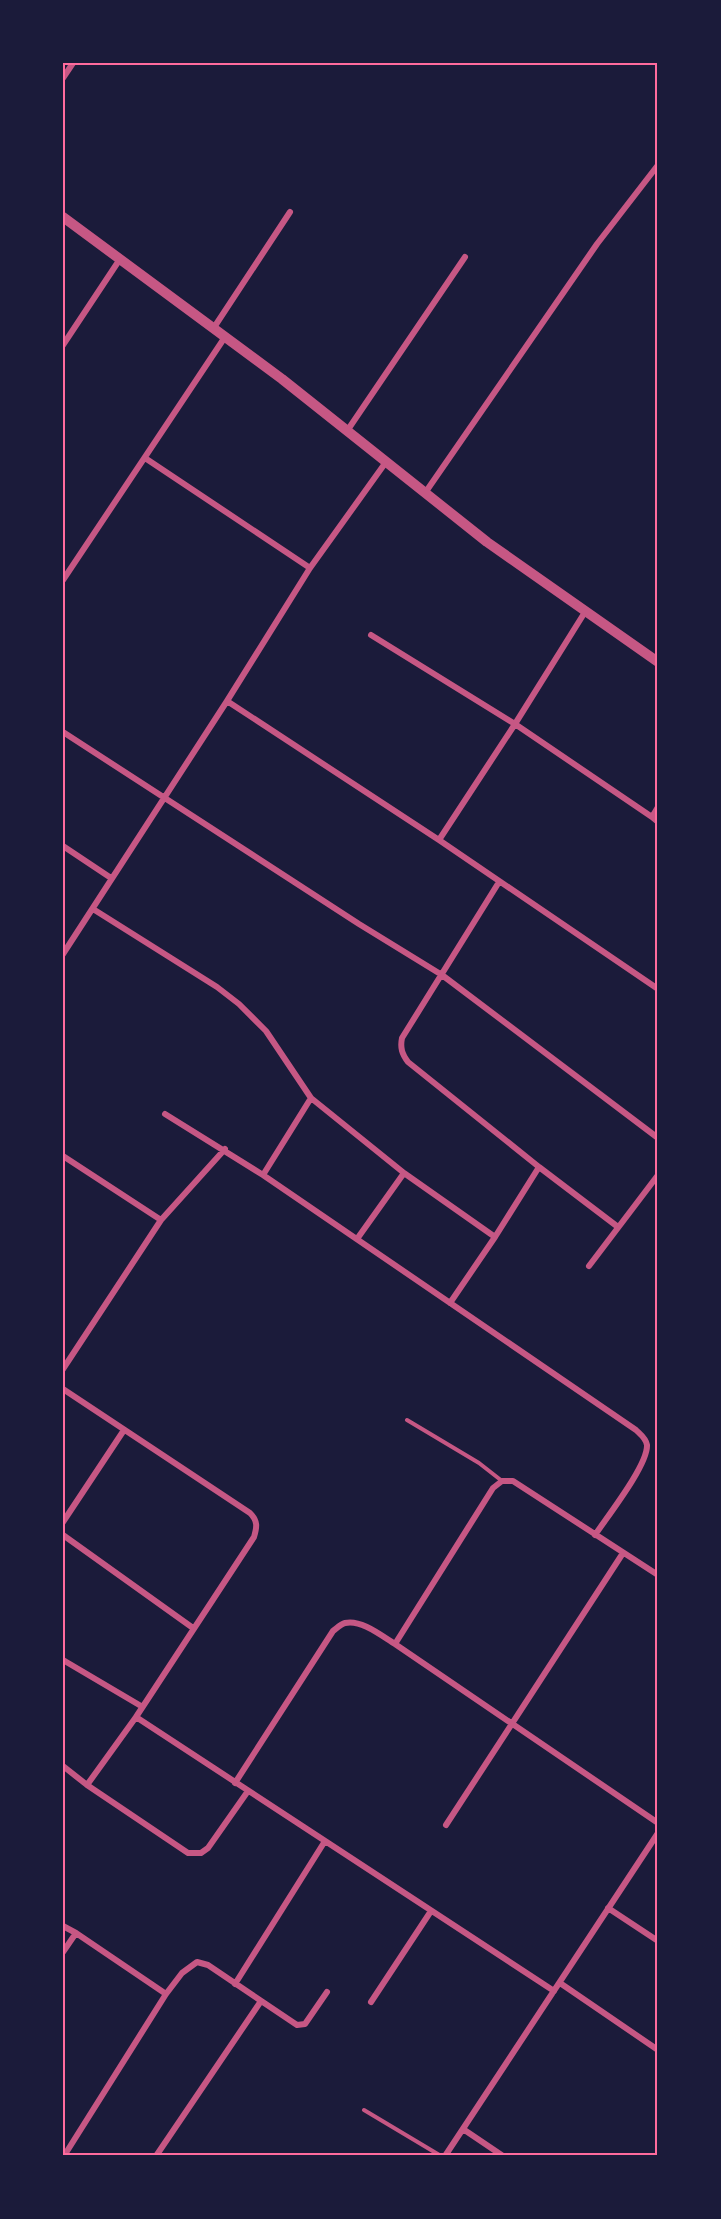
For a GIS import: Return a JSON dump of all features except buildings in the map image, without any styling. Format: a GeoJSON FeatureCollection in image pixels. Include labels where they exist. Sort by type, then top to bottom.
{"type":"FeatureCollection","features":[{"type":"Feature","properties":{"kind":"street"},"geometry":{"type":"LineString","coordinates":[[63,78],[73,63]]}},
{"type":"Feature","properties":{"kind":"street"},"geometry":{"type":"LineString","coordinates":[[425,493],[597,244],[658,165]]}},
{"type":"Feature","properties":{"kind":"street"},"geometry":{"type":"LineString","coordinates":[[213,328],[290,212]]}},
{"type":"Feature","properties":{"kind":"street"},"geometry":{"type":"LineString","coordinates":[[63,217],[225,337],[487,542],[658,662]]}},
{"type":"Feature","properties":{"kind":"street"},"geometry":{"type":"LineString","coordinates":[[346,431],[465,257]]}},
{"type":"Feature","properties":{"kind":"street"},"geometry":{"type":"LineString","coordinates":[[63,345],[120,259]]}},
{"type":"Feature","properties":{"kind":"street"},"geometry":{"type":"LineString","coordinates":[[63,580],[225,337]]}},
{"type":"Feature","properties":{"kind":"street"},"geometry":{"type":"LineString","coordinates":[[145,458],[310,568]]}},
{"type":"Feature","properties":{"kind":"street"},"geometry":{"type":"LineString","coordinates":[[63,954],[166,797],[310,568],[386,462]]}},
{"type":"Feature","properties":{"kind":"street"},"geometry":{"type":"LineString","coordinates":[[439,840],[585,612]]}},
{"type":"Feature","properties":{"kind":"street"},"geometry":{"type":"LineString","coordinates":[[371,635],[515,724],[658,822]]}},
{"type":"Feature","properties":{"kind":"street"},"geometry":{"type":"LineString","coordinates":[[227,701],[439,840],[658,989]]}},
{"type":"Feature","properties":{"kind":"street"},"geometry":{"type":"LineString","coordinates":[[63,732],[359,924],[442,975],[658,1138]]}},
{"type":"Feature","properties":{"kind":"street"},"geometry":{"type":"LineString","coordinates":[[652,817],[658,807]]}},
{"type":"Feature","properties":{"kind":"street"},"geometry":{"type":"LineString","coordinates":[[63,846],[111,878]]}},
{"type":"Feature","properties":{"kind":"street"},"geometry":{"type":"LineString","coordinates":[[499,882],[402,1038],[400,1046],[403,1055],[408,1062],[539,1167],[618,1227]]}},
{"type":"Feature","properties":{"kind":"street"},"geometry":{"type":"LineString","coordinates":[[93,909],[217,987],[239,1004],[266,1031],[311,1098],[404,1173],[495,1237]]}},
{"type":"Feature","properties":{"kind":"street"},"geometry":{"type":"LineString","coordinates":[[263,1175],[311,1098]]}},
{"type":"Feature","properties":{"kind":"street"},"geometry":{"type":"LineString","coordinates":[[165,1114],[225,1149],[636,1430],[644,1438],[647,1446],[644,1458],[595,1534]]}},
{"type":"Feature","properties":{"kind":"street"},"geometry":{"type":"LineString","coordinates":[[63,1369],[161,1220],[225,1149]]}},
{"type":"Feature","properties":{"kind":"street"},"geometry":{"type":"LineString","coordinates":[[63,1156],[161,1220]]}},
{"type":"Feature","properties":{"kind":"street"},"geometry":{"type":"LineString","coordinates":[[450,1304],[539,1167]]}},
{"type":"Feature","properties":{"kind":"street"},"geometry":{"type":"LineString","coordinates":[[357,1239],[404,1173]]}},
{"type":"Feature","properties":{"kind":"street"},"geometry":{"type":"LineString","coordinates":[[589,1266],[658,1175]]}},
{"type":"Feature","properties":{"kind":"street"},"geometry":{"type":"LineString","coordinates":[[63,1389],[250,1513],[255,1518],[257,1528],[254,1537],[141,1706],[136,1717],[87,1785]]}},
{"type":"Feature","properties":{"kind":"street"},"geometry":{"type":"LineString","coordinates":[[63,1522],[124,1430]]}},
{"type":"Feature","properties":{"kind":"street"},"geometry":{"type":"LineString","coordinates":[[394,1644],[493,1488],[502,1481],[513,1481],[658,1575]]}},
{"type":"Feature","properties":{"kind":"street"},"geometry":{"type":"LineString","coordinates":[[63,1535],[193,1628]]}},
{"type":"Feature","properties":{"kind":"street"},"geometry":{"type":"LineString","coordinates":[[446,1825],[623,1553]]}},
{"type":"Feature","properties":{"kind":"street"},"geometry":{"type":"LineString","coordinates":[[235,1783],[333,1631],[343,1623],[352,1623],[370,1629],[394,1644],[658,1823]]}},
{"type":"Feature","properties":{"kind":"street"},"geometry":{"type":"LineString","coordinates":[[63,1660],[141,1706]]}},
{"type":"Feature","properties":{"kind":"street"},"geometry":{"type":"LineString","coordinates":[[136,1717],[554,1991]]}},
{"type":"Feature","properties":{"kind":"street"},"geometry":{"type":"LineString","coordinates":[[63,1766],[182,1850],[195,1853],[201,1853],[208,1848],[248,1791]]}},
{"type":"Feature","properties":{"kind":"street"},"geometry":{"type":"LineString","coordinates":[[443,2156],[658,1833]]}},
{"type":"Feature","properties":{"kind":"street"},"geometry":{"type":"LineString","coordinates":[[235,1984],[325,1841]]}},
{"type":"Feature","properties":{"kind":"street"},"geometry":{"type":"LineString","coordinates":[[608,1908],[658,1941]]}},
{"type":"Feature","properties":{"kind":"street"},"geometry":{"type":"LineString","coordinates":[[371,2002],[431,1911]]}},
{"type":"Feature","properties":{"kind":"street"},"geometry":{"type":"LineString","coordinates":[[63,1926],[166,1994]]}},
{"type":"Feature","properties":{"kind":"street"},"geometry":{"type":"LineString","coordinates":[[63,1952],[76,1933]]}},
{"type":"Feature","properties":{"kind":"street"},"geometry":{"type":"LineString","coordinates":[[64,2156],[166,1994],[182,1974],[197,1962],[208,1965],[297,2025],[305,2024],[327,1992]]}},
{"type":"Feature","properties":{"kind":"street"},"geometry":{"type":"LineString","coordinates":[[560,1983],[658,2050]]}},
{"type":"Feature","properties":{"kind":"street"},"geometry":{"type":"LineString","coordinates":[[156,2156],[261,2001]]}},
{"type":"Feature","properties":{"kind":"street"},"geometry":{"type":"LineString","coordinates":[[463,2129],[503,2156]]}},
{"type":"Feature","properties":{"kind":"lane"},"geometry":{"type":"LineString","coordinates":[[407,1420],[479,1463],[502,1481]]}},
{"type":"Feature","properties":{"kind":"lane"},"geometry":{"type":"LineString","coordinates":[[364,2110],[443,2156]]}}]}
